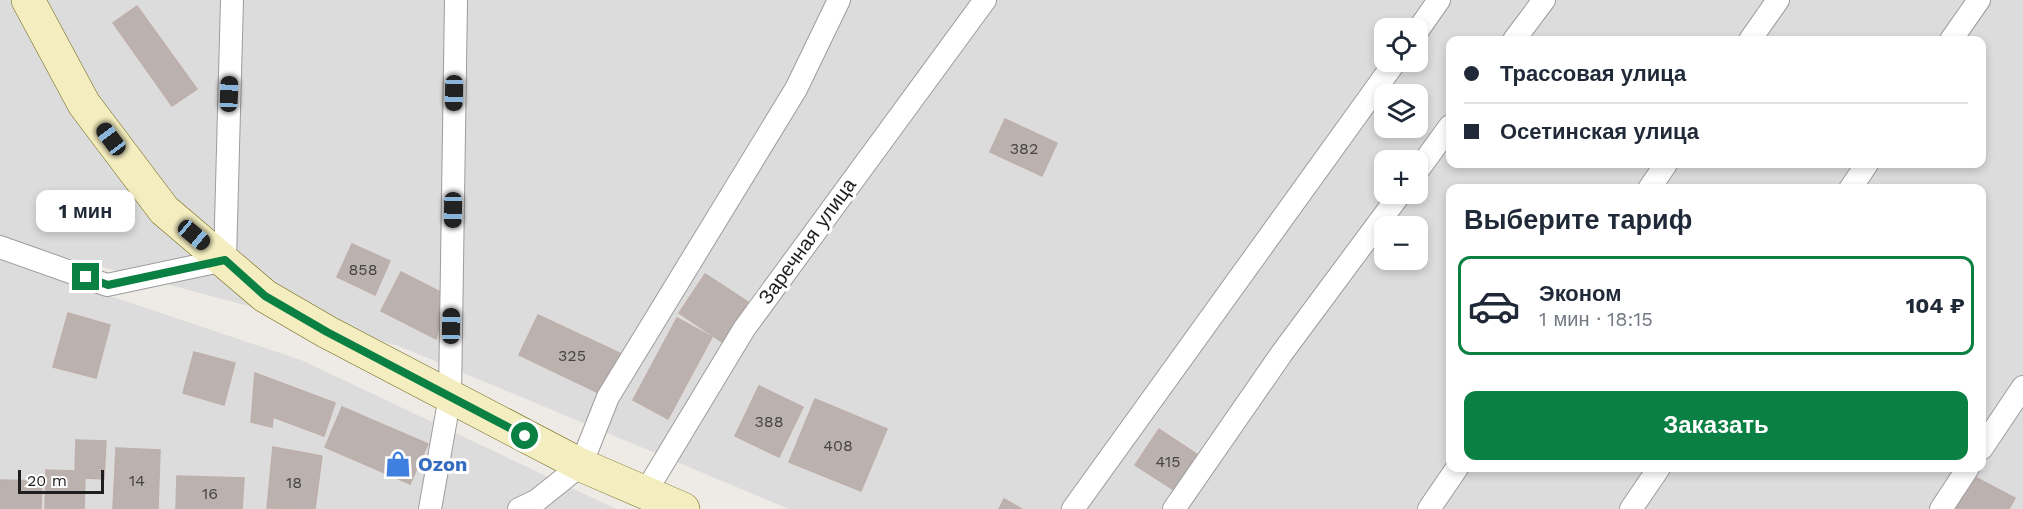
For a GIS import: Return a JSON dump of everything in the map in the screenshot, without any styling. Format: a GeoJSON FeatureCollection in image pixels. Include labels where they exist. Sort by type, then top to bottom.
{"type":"FeatureCollection","features":[{"type":"Feature","properties":{"kind":"street"},"geometry":{"type":"LineString","coordinates":[[27,0],[84,104],[164,210],[265,296],[327,332],[581,465],[683,509]]}},
{"type":"Feature","properties":{"kind":"street"},"geometry":{"type":"LineString","coordinates":[[225,260],[232,0]]}},
{"type":"Feature","properties":{"kind":"street"},"geometry":{"type":"LineString","coordinates":[[430,509],[450,396],[456,0]]}},
{"type":"Feature","properties":{"kind":"street"},"geometry":{"type":"LineString","coordinates":[[519,509],[536,501],[581,465],[608,397],[796,89],[839,0]]}},
{"type":"Feature","properties":{"kind":"street","name":"Заречная улица"},"geometry":{"type":"LineString","coordinates":[[645,493],[744,328],[985,0]]}},
{"type":"Feature","properties":{"kind":"street"},"geometry":{"type":"LineString","coordinates":[[1426,18],[1439,0]]}},
{"type":"Feature","properties":{"kind":"street"},"geometry":{"type":"LineString","coordinates":[[1517,36],[1544,0]]}},
{"type":"Feature","properties":{"kind":"street"},"geometry":{"type":"LineString","coordinates":[[1753,36],[1778,0]]}},
{"type":"Feature","properties":{"kind":"street"},"geometry":{"type":"LineString","coordinates":[[1954,36],[1979,0]]}},
{"type":"Feature","properties":{"kind":"street"},"geometry":{"type":"LineString","coordinates":[[1073,509],[1388,72]]}},
{"type":"Feature","properties":{"kind":"street"},"geometry":{"type":"LineString","coordinates":[[1428,156],[1446,132]]}},
{"type":"Feature","properties":{"kind":"street"},"geometry":{"type":"LineString","coordinates":[[1652,184],[1663,168]]}},
{"type":"Feature","properties":{"kind":"street"},"geometry":{"type":"LineString","coordinates":[[1853,184],[1864,168]]}},
{"type":"Feature","properties":{"kind":"street"},"geometry":{"type":"LineString","coordinates":[[1174,509],[1282,353],[1393,204]]}},
{"type":"Feature","properties":{"kind":"street"},"geometry":{"type":"LineString","coordinates":[[0,248],[108,285],[225,260]]}},
{"type":"Feature","properties":{"kind":"street"},"geometry":{"type":"LineString","coordinates":[[1986,442],[2023,387]]}},
{"type":"Feature","properties":{"kind":"street"},"geometry":{"type":"LineString","coordinates":[[1429,509],[1454,472]]}},
{"type":"Feature","properties":{"kind":"street"},"geometry":{"type":"LineString","coordinates":[[1631,509],[1656,472]]}},
{"type":"Feature","properties":{"kind":"street"},"geometry":{"type":"LineString","coordinates":[[1941,509],[1965,472]]}},
{"type":"Feature","properties":{"kind":"shaded area"},"geometry":{"type":"Polygon","coordinates":[[[0,0],[2023,0],[2023,509],[789,509],[399,346],[61,256],[0,236],[0,0]]]}},
{"type":"Feature","properties":{"kind":"shaded area"},"geometry":{"type":"Polygon","coordinates":[[[0,259],[301,360],[616,509],[0,509],[0,259]]]}},
{"type":"Feature","properties":{"kind":"building"},"geometry":{"type":"Polygon","coordinates":[[[137,6],[197,89],[172,106],[113,23],[137,6]]]}},
{"type":"Feature","properties":{"kind":"building"},"geometry":{"type":"Polygon","coordinates":[[[1005,119],[1057,143],[1042,176],[990,152],[1005,119]]]}},
{"type":"Feature","properties":{"kind":"building"},"geometry":{"type":"Polygon","coordinates":[[[352,244],[390,261],[375,295],[337,277],[352,244]]]}},
{"type":"Feature","properties":{"kind":"building"},"geometry":{"type":"Polygon","coordinates":[[[401,272],[446,295],[436,339],[381,311],[401,272]]]}},
{"type":"Feature","properties":{"kind":"building"},"geometry":{"type":"Polygon","coordinates":[[[705,274],[748,302],[722,342],[679,313],[705,274]]]}},
{"type":"Feature","properties":{"kind":"building"},"geometry":{"type":"Polygon","coordinates":[[[68,313],[110,325],[96,378],[53,367],[68,313]]]}},
{"type":"Feature","properties":{"kind":"building"},"geometry":{"type":"Polygon","coordinates":[[[538,315],[624,355],[605,396],[519,355],[538,315]]]}},
{"type":"Feature","properties":{"kind":"building"},"geometry":{"type":"Polygon","coordinates":[[[677,318],[712,337],[668,419],[633,400],[677,318]]]}},
{"type":"Feature","properties":{"kind":"building"},"geometry":{"type":"Polygon","coordinates":[[[194,352],[235,363],[224,405],[183,393],[194,352]]]}},
{"type":"Feature","properties":{"kind":"building"},"geometry":{"type":"Polygon","coordinates":[[[255,373],[335,403],[324,436],[273,417],[272,427],[251,422],[255,373]]]}},
{"type":"Feature","properties":{"kind":"building"},"geometry":{"type":"Polygon","coordinates":[[[759,386],[803,407],[779,457],[735,436],[759,386]]]}},
{"type":"Feature","properties":{"kind":"building"},"geometry":{"type":"Polygon","coordinates":[[[815,399],[887,429],[861,491],[789,462],[815,399]]]}},
{"type":"Feature","properties":{"kind":"building"},"geometry":{"type":"Polygon","coordinates":[[[342,407],[428,444],[410,484],[325,447],[342,407]]]}},
{"type":"Feature","properties":{"kind":"building"},"geometry":{"type":"Polygon","coordinates":[[[1159,429],[1201,457],[1177,492],[1135,465],[1159,429]]]}},
{"type":"Feature","properties":{"kind":"building"},"geometry":{"type":"Polygon","coordinates":[[[76,440],[106,441],[104,479],[85,478],[84,509],[45,509],[46,470],[75,471],[76,440]]]}},
{"type":"Feature","properties":{"kind":"building"},"geometry":{"type":"Polygon","coordinates":[[[273,447],[322,456],[315,509],[267,508],[273,447]]]}},
{"type":"Feature","properties":{"kind":"building"},"geometry":{"type":"Polygon","coordinates":[[[116,448],[160,450],[158,509],[113,509],[116,448]]]}},
{"type":"Feature","properties":{"kind":"building"},"geometry":{"type":"Polygon","coordinates":[[[1971,475],[2015,498],[2009,509],[1953,509],[1971,475]]]}},
{"type":"Feature","properties":{"kind":"building"},"geometry":{"type":"Polygon","coordinates":[[[177,476],[244,478],[242,509],[176,509],[177,476]]]}},
{"type":"Feature","properties":{"kind":"building"},"geometry":{"type":"Polygon","coordinates":[[[0,480],[42,481],[41,509],[0,509],[0,480]]]}},
{"type":"Feature","properties":{"kind":"building"},"geometry":{"type":"Polygon","coordinates":[[[1004,499],[1022,509],[999,509],[1004,499]]]}},
{"type":"Feature","properties":{"kind":"place","name":"Ozon"},"geometry":{"type":"Point","coordinates":[398,464]}},
{"type":"Feature","properties":{"kind":"route"},"geometry":{"type":"LineString","coordinates":[[86,277],[108,285],[225,260],[265,296],[327,332],[525,436]]}}]}
